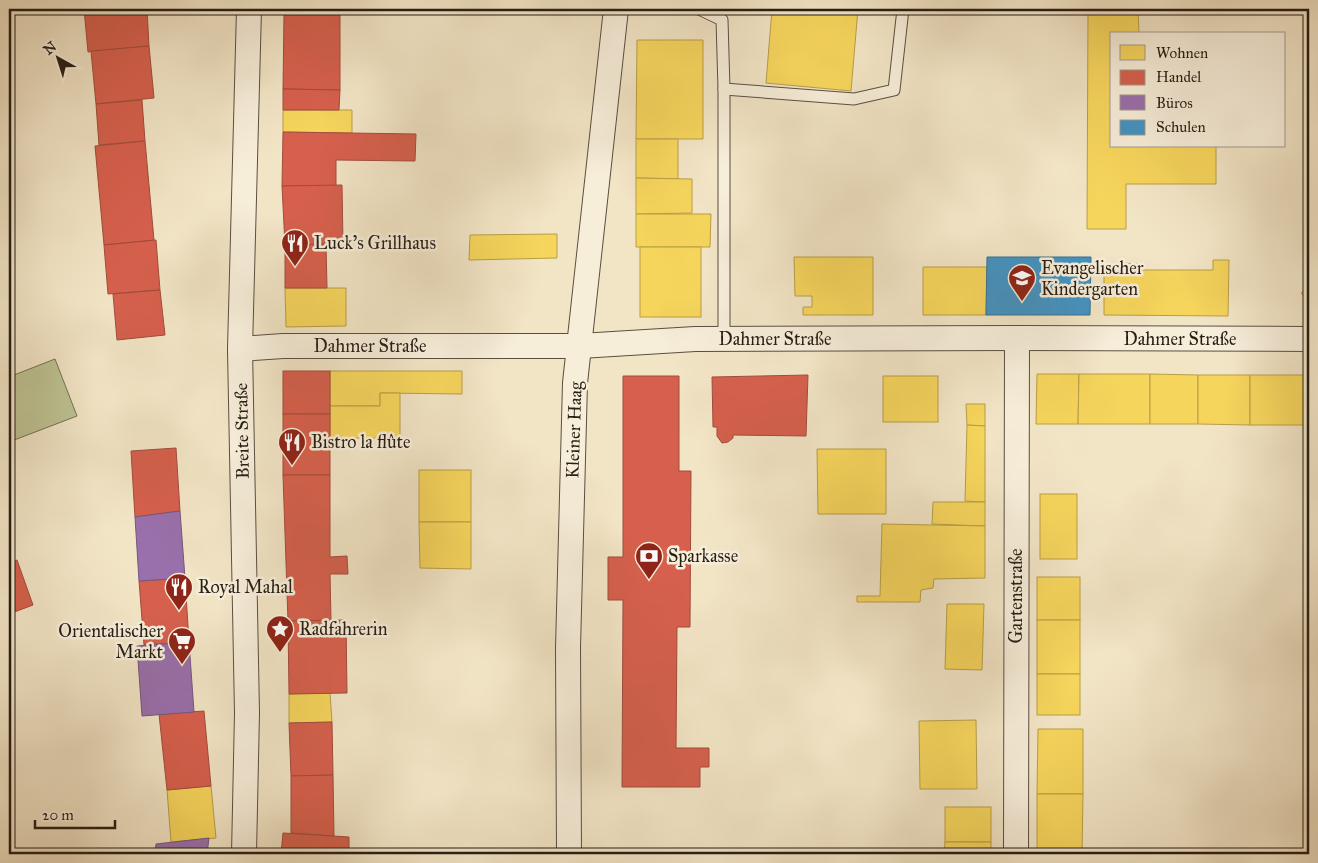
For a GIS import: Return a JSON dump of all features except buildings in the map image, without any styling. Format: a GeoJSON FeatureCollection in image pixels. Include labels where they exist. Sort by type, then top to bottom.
{"type":"FeatureCollection","features":[{"type":"Feature","properties":{"kind":"street","name":"Breite Straße"},"geometry":{"type":"LineString","coordinates":[[244,854],[247,713],[240,349],[249,9]]}},
{"type":"Feature","properties":{"kind":"street","name":"Kleiner Haag"},"geometry":{"type":"LineString","coordinates":[[569,854],[569,590],[575,383],[616,9]]}},
{"type":"Feature","properties":{"kind":"street","name":"Gartenstraße"},"geometry":{"type":"LineString","coordinates":[[1016,854],[1017,338]]}},
{"type":"Feature","properties":{"kind":"street","name":"Dahmer Straße"},"geometry":{"type":"LineString","coordinates":[[240,349],[283,346],[580,346],[695,339],[1309,339]]}},
{"type":"Feature","properties":{"kind":"lane"},"geometry":{"type":"LineString","coordinates":[[699,9],[722,20],[724,89],[724,339]]}},
{"type":"Feature","properties":{"kind":"lane"},"geometry":{"type":"LineString","coordinates":[[724,89],[854,99],[894,90],[904,9]]}},
{"type":"Feature","properties":{"kind":"green space"},"geometry":{"type":"Polygon","coordinates":[[[55,359],[77,416],[9,442],[9,377],[55,359]]]}},
{"type":"Feature","properties":{"kind":"place","name":"Luck's Grillhaus"},"geometry":{"type":"Point","coordinates":[295,267]}},
{"type":"Feature","properties":{"kind":"place","name":"Evangelischer Kindergarten"},"geometry":{"type":"Point","coordinates":[1022,302]}},
{"type":"Feature","properties":{"kind":"place","name":"Bistro la flûte"},"geometry":{"type":"Point","coordinates":[292,466]}},
{"type":"Feature","properties":{"kind":"place","name":"Sparkasse"},"geometry":{"type":"Point","coordinates":[649,580]}},
{"type":"Feature","properties":{"kind":"place","name":"Royal Mahal"},"geometry":{"type":"Point","coordinates":[179,611]}},
{"type":"Feature","properties":{"kind":"place","name":"Radfahrerin"},"geometry":{"type":"Point","coordinates":[280,653]}},
{"type":"Feature","properties":{"kind":"place","name":"Orientalischer Markt"},"geometry":{"type":"Point","coordinates":[182,665]}}]}
